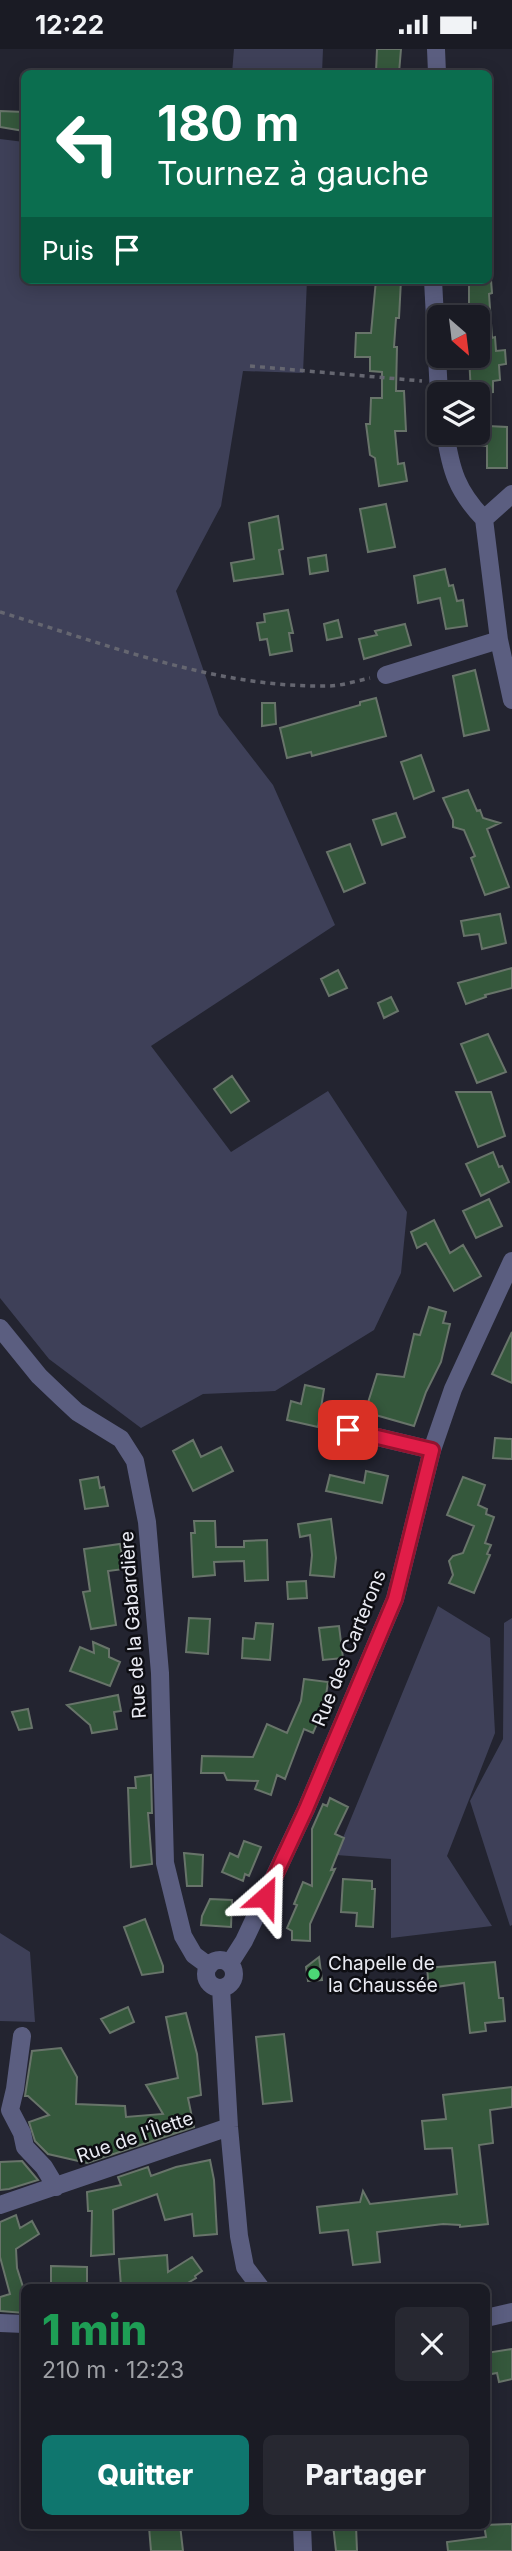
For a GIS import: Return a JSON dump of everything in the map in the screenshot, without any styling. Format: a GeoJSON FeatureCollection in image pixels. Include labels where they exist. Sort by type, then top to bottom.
{"type":"FeatureCollection","features":[{"type":"Feature","properties":{"kind":"street"},"geometry":{"type":"LineString","coordinates":[[436,49],[436,70]]}},
{"type":"Feature","properties":{"kind":"street"},"geometry":{"type":"LineString","coordinates":[[433,284],[439,382]]}},
{"type":"Feature","properties":{"kind":"street"},"geometry":{"type":"LineString","coordinates":[[448,445],[456,482],[466,500],[484,519],[499,640],[512,701]]}},
{"type":"Feature","properties":{"kind":"street"},"geometry":{"type":"LineString","coordinates":[[484,519],[512,494]]}},
{"type":"Feature","properties":{"kind":"street"},"geometry":{"type":"LineString","coordinates":[[386,675],[499,640]]}},
{"type":"Feature","properties":{"kind":"street","name":"Rue des Carterons"},"geometry":{"type":"LineString","coordinates":[[230,1963],[244,1941],[306,1809],[395,1599],[432,1450],[453,1389],[512,1261]]}},
{"type":"Feature","properties":{"kind":"street","name":"Rue de la Gabardière"},"geometry":{"type":"LineString","coordinates":[[0,1328],[53,1390],[77,1412],[121,1439],[135,1461],[147,1522],[160,1673],[165,1863],[183,1936],[194,1955],[209,1966]]}},
{"type":"Feature","properties":{"kind":"street"},"geometry":{"type":"LineString","coordinates":[[348,1430],[432,1450]]}},
{"type":"Feature","properties":{"kind":"street"},"geometry":{"type":"LineString","coordinates":[[216,1960],[230,1963],[234,1976],[230,1984],[221,1988],[209,1982],[206,1974],[209,1966],[216,1960]]}},
{"type":"Feature","properties":{"kind":"street"},"geometry":{"type":"LineString","coordinates":[[221,1988],[239,2236],[245,2267],[258,2284]]}},
{"type":"Feature","properties":{"kind":"street"},"geometry":{"type":"LineString","coordinates":[[22,2036],[10,2110],[22,2133],[25,2147],[44,2167],[56,2187]]}},
{"type":"Feature","properties":{"kind":"street","name":"Rue de l'Îlette"},"geometry":{"type":"LineString","coordinates":[[0,2205],[229,2127]]}},
{"type":"Feature","properties":{"kind":"street"},"geometry":{"type":"LineString","coordinates":[[490,2317],[512,2312]]}},
{"type":"Feature","properties":{"kind":"street"},"geometry":{"type":"LineString","coordinates":[[0,2323],[21,2325]]}},
{"type":"Feature","properties":{"kind":"street"},"geometry":{"type":"LineString","coordinates":[[302,2529],[303,2551]]}},
{"type":"Feature","properties":{"kind":"path"},"geometry":{"type":"LineString","coordinates":[[250,366],[427,387]]}},
{"type":"Feature","properties":{"kind":"path"},"geometry":{"type":"LineString","coordinates":[[0,611],[194,671],[261,681],[330,686],[386,675]]}},
{"type":"Feature","properties":{"kind":"shaded area"},"geometry":{"type":"Polygon","coordinates":[[[234,49],[323,49],[322,70],[232,70],[234,49]]]}},
{"type":"Feature","properties":{"kind":"shaded area"},"geometry":{"type":"Polygon","coordinates":[[[0,139],[21,142],[21,284],[307,284],[303,373],[243,371],[221,506],[176,591],[219,715],[273,785],[335,925],[151,1046],[231,1152],[328,1091],[407,1212],[401,1273],[374,1330],[275,1391],[203,1394],[141,1428],[49,1359],[0,1298],[0,139]]]}},
{"type":"Feature","properties":{"kind":"shaded area"},"geometry":{"type":"Polygon","coordinates":[[[438,1606],[490,1638],[495,1733],[447,1856],[492,1926],[391,1938],[391,1859],[336,1855],[438,1606]]]}},
{"type":"Feature","properties":{"kind":"shaded area"},"geometry":{"type":"Polygon","coordinates":[[[512,1618],[510,1926],[470,1801],[503,1739],[504,1623],[512,1618]]]}},
{"type":"Feature","properties":{"kind":"shaded area"},"geometry":{"type":"Polygon","coordinates":[[[0,1933],[30,1952],[35,2022],[0,2021],[0,1933]]]}},
{"type":"Feature","properties":{"kind":"building"},"geometry":{"type":"Polygon","coordinates":[[[377,49],[401,49],[399,70],[376,70],[377,49]]]}},
{"type":"Feature","properties":{"kind":"building"},"geometry":{"type":"Polygon","coordinates":[[[0,111],[21,112],[21,130],[0,127],[0,111]]]}},
{"type":"Feature","properties":{"kind":"building"},"geometry":{"type":"Polygon","coordinates":[[[376,284],[401,284],[394,347],[397,347],[396,391],[404,391],[406,431],[395,431],[398,464],[404,463],[407,481],[379,486],[375,458],[370,455],[366,424],[370,424],[371,398],[382,398],[382,372],[370,371],[370,357],[355,357],[356,333],[371,333],[376,284]]]}},
{"type":"Feature","properties":{"kind":"building"},"geometry":{"type":"Polygon","coordinates":[[[469,284],[491,284],[492,293],[489,294],[490,305],[469,305],[469,284]]]}},
{"type":"Feature","properties":{"kind":"building"},"geometry":{"type":"Polygon","coordinates":[[[490,309],[492,338],[495,337],[496,351],[505,350],[506,364],[499,365],[500,380],[493,381],[493,392],[490,392],[490,382],[470,382],[470,368],[490,368],[490,309]]]}},
{"type":"Feature","properties":{"kind":"building"},"geometry":{"type":"Polygon","coordinates":[[[490,426],[507,427],[507,468],[487,468],[487,446],[475,445],[490,445],[490,426]]]}},
{"type":"Feature","properties":{"kind":"building"},"geometry":{"type":"Polygon","coordinates":[[[386,504],[395,547],[368,552],[360,509],[386,504]]]}},
{"type":"Feature","properties":{"kind":"building"},"geometry":{"type":"Polygon","coordinates":[[[278,516],[283,549],[279,550],[283,574],[234,581],[231,563],[254,559],[249,523],[278,516]]]}},
{"type":"Feature","properties":{"kind":"building"},"geometry":{"type":"Polygon","coordinates":[[[326,555],[328,571],[310,574],[308,558],[326,555]]]}},
{"type":"Feature","properties":{"kind":"building"},"geometry":{"type":"Polygon","coordinates":[[[445,569],[449,586],[453,585],[457,601],[463,600],[467,626],[446,629],[440,598],[418,603],[414,576],[445,569]]]}},
{"type":"Feature","properties":{"kind":"building"},"geometry":{"type":"Polygon","coordinates":[[[288,610],[293,633],[289,633],[292,651],[270,655],[267,639],[260,640],[257,623],[265,622],[264,614],[288,610]]]}},
{"type":"Feature","properties":{"kind":"building"},"geometry":{"type":"Polygon","coordinates":[[[338,620],[342,637],[327,640],[324,624],[338,620]]]}},
{"type":"Feature","properties":{"kind":"building"},"geometry":{"type":"Polygon","coordinates":[[[405,624],[411,645],[364,659],[359,639],[377,635],[375,631],[405,624]]]}},
{"type":"Feature","properties":{"kind":"building"},"geometry":{"type":"Polygon","coordinates":[[[475,670],[489,730],[464,736],[453,676],[475,670]]]}},
{"type":"Feature","properties":{"kind":"building"},"geometry":{"type":"Polygon","coordinates":[[[376,698],[386,736],[312,756],[311,752],[287,758],[280,728],[376,698]]]}},
{"type":"Feature","properties":{"kind":"building"},"geometry":{"type":"Polygon","coordinates":[[[262,703],[275,703],[276,724],[262,726],[262,703]]]}},
{"type":"Feature","properties":{"kind":"building"},"geometry":{"type":"Polygon","coordinates":[[[421,755],[434,791],[414,799],[401,762],[421,755]]]}},
{"type":"Feature","properties":{"kind":"building"},"geometry":{"type":"Polygon","coordinates":[[[468,790],[483,818],[500,823],[487,829],[509,887],[485,895],[471,858],[475,856],[464,830],[453,827],[453,820],[443,798],[468,790]]]}},
{"type":"Feature","properties":{"kind":"building"},"geometry":{"type":"Polygon","coordinates":[[[396,813],[405,837],[382,845],[373,820],[396,813]]]}},
{"type":"Feature","properties":{"kind":"building"},"geometry":{"type":"Polygon","coordinates":[[[350,844],[365,883],[344,892],[327,852],[350,844]]]}},
{"type":"Feature","properties":{"kind":"building"},"geometry":{"type":"Polygon","coordinates":[[[500,914],[506,943],[482,949],[479,934],[464,936],[461,921],[500,914]]]}},
{"type":"Feature","properties":{"kind":"building"},"geometry":{"type":"Polygon","coordinates":[[[512,968],[512,988],[485,995],[486,997],[466,1004],[458,983],[512,968]]]}},
{"type":"Feature","properties":{"kind":"building"},"geometry":{"type":"Polygon","coordinates":[[[338,970],[347,988],[329,996],[321,979],[338,970]]]}},
{"type":"Feature","properties":{"kind":"building"},"geometry":{"type":"Polygon","coordinates":[[[391,997],[398,1011],[384,1018],[378,1003],[391,997]]]}},
{"type":"Feature","properties":{"kind":"building"},"geometry":{"type":"Polygon","coordinates":[[[488,1034],[506,1072],[477,1083],[461,1044],[488,1034]]]}},
{"type":"Feature","properties":{"kind":"building"},"geometry":{"type":"Polygon","coordinates":[[[232,1076],[249,1101],[231,1113],[214,1089],[232,1076]]]}},
{"type":"Feature","properties":{"kind":"building"},"geometry":{"type":"Polygon","coordinates":[[[456,1092],[491,1092],[505,1136],[478,1147],[456,1092]]]}},
{"type":"Feature","properties":{"kind":"building"},"geometry":{"type":"Polygon","coordinates":[[[493,1152],[509,1182],[481,1196],[466,1164],[493,1152]]]}},
{"type":"Feature","properties":{"kind":"building"},"geometry":{"type":"Polygon","coordinates":[[[489,1199],[502,1226],[476,1238],[463,1211],[489,1199]]]}},
{"type":"Feature","properties":{"kind":"building"},"geometry":{"type":"Polygon","coordinates":[[[434,1220],[450,1253],[463,1245],[481,1276],[454,1291],[426,1243],[417,1248],[411,1232],[434,1220]]]}},
{"type":"Feature","properties":{"kind":"building"},"geometry":{"type":"Polygon","coordinates":[[[429,1307],[446,1312],[443,1323],[450,1324],[441,1362],[426,1392],[414,1426],[365,1412],[377,1374],[404,1377],[414,1334],[420,1335],[429,1307]]]}},
{"type":"Feature","properties":{"kind":"building"},"geometry":{"type":"Polygon","coordinates":[[[512,1332],[512,1383],[492,1374],[512,1332]]]}},
{"type":"Feature","properties":{"kind":"building"},"geometry":{"type":"Polygon","coordinates":[[[305,1385],[324,1389],[318,1427],[287,1420],[291,1401],[301,1404],[305,1385]]]}},
{"type":"Feature","properties":{"kind":"building"},"geometry":{"type":"Polygon","coordinates":[[[495,1438],[512,1439],[512,1459],[493,1458],[495,1438]]]}},
{"type":"Feature","properties":{"kind":"building"},"geometry":{"type":"Polygon","coordinates":[[[193,1440],[201,1457],[221,1447],[233,1471],[193,1491],[173,1451],[193,1440]]]}},
{"type":"Feature","properties":{"kind":"building"},"geometry":{"type":"Polygon","coordinates":[[[366,1471],[388,1476],[382,1503],[326,1491],[330,1475],[364,1483],[366,1471]]]}},
{"type":"Feature","properties":{"kind":"building"},"geometry":{"type":"Polygon","coordinates":[[[98,1477],[100,1488],[104,1487],[108,1506],[85,1509],[80,1480],[98,1477]]]}},
{"type":"Feature","properties":{"kind":"building"},"geometry":{"type":"Polygon","coordinates":[[[463,1477],[485,1485],[478,1505],[487,1509],[486,1514],[494,1517],[485,1543],[491,1545],[487,1554],[490,1555],[474,1593],[449,1583],[453,1575],[449,1561],[453,1556],[463,1553],[474,1526],[447,1515],[463,1477]]]}},
{"type":"Feature","properties":{"kind":"building"},"geometry":{"type":"Polygon","coordinates":[[[331,1519],[336,1558],[334,1577],[310,1575],[310,1535],[300,1537],[298,1524],[331,1519]]]}},
{"type":"Feature","properties":{"kind":"building"},"geometry":{"type":"Polygon","coordinates":[[[194,1521],[215,1521],[216,1547],[244,1547],[244,1541],[267,1540],[268,1580],[245,1581],[244,1561],[214,1562],[215,1575],[193,1577],[191,1533],[195,1533],[194,1521]]]}},
{"type":"Feature","properties":{"kind":"building"},"geometry":{"type":"Polygon","coordinates":[[[120,1544],[124,1569],[108,1571],[116,1625],[91,1629],[83,1592],[90,1591],[84,1549],[120,1544]]]}},
{"type":"Feature","properties":{"kind":"building"},"geometry":{"type":"Polygon","coordinates":[[[306,1581],[307,1598],[288,1599],[287,1582],[306,1581]]]}},
{"type":"Feature","properties":{"kind":"building"},"geometry":{"type":"Polygon","coordinates":[[[189,1618],[210,1619],[208,1654],[186,1652],[189,1618]]]}},
{"type":"Feature","properties":{"kind":"building"},"geometry":{"type":"Polygon","coordinates":[[[256,1623],[273,1624],[270,1660],[242,1658],[243,1638],[254,1639],[256,1623]]]}},
{"type":"Feature","properties":{"kind":"building"},"geometry":{"type":"Polygon","coordinates":[[[339,1626],[343,1658],[323,1660],[319,1628],[339,1626]]]}},
{"type":"Feature","properties":{"kind":"building"},"geometry":{"type":"Polygon","coordinates":[[[93,1642],[109,1649],[109,1657],[120,1662],[110,1686],[70,1671],[80,1647],[94,1653],[93,1642]]]}},
{"type":"Feature","properties":{"kind":"building"},"geometry":{"type":"Polygon","coordinates":[[[304,1679],[328,1682],[324,1708],[313,1733],[304,1729],[285,1779],[277,1775],[271,1795],[255,1789],[258,1781],[227,1780],[224,1773],[201,1773],[202,1756],[253,1757],[267,1724],[287,1733],[301,1701],[304,1679]]]}},
{"type":"Feature","properties":{"kind":"building"},"geometry":{"type":"Polygon","coordinates":[[[118,1695],[121,1711],[114,1712],[117,1729],[92,1733],[90,1725],[67,1705],[118,1695]]]}},
{"type":"Feature","properties":{"kind":"building"},"geometry":{"type":"Polygon","coordinates":[[[28,1709],[32,1728],[19,1730],[12,1712],[28,1709]]]}},
{"type":"Feature","properties":{"kind":"building"},"geometry":{"type":"Polygon","coordinates":[[[151,1775],[152,1813],[148,1813],[152,1864],[131,1867],[128,1788],[136,1788],[135,1777],[151,1775]]]}},
{"type":"Feature","properties":{"kind":"building"},"geometry":{"type":"Polygon","coordinates":[[[330,1798],[348,1807],[335,1834],[344,1838],[331,1870],[335,1869],[310,1924],[310,1941],[292,1940],[292,1931],[287,1928],[297,1905],[294,1904],[303,1882],[312,1886],[312,1829],[323,1804],[327,1806],[330,1798]]]}},
{"type":"Feature","properties":{"kind":"building"},"geometry":{"type":"Polygon","coordinates":[[[244,1841],[261,1847],[249,1876],[245,1874],[243,1881],[222,1872],[230,1853],[238,1857],[244,1841]]]}},
{"type":"Feature","properties":{"kind":"building"},"geometry":{"type":"Polygon","coordinates":[[[184,1853],[203,1855],[202,1886],[187,1886],[184,1853]]]}},
{"type":"Feature","properties":{"kind":"building"},"geometry":{"type":"Polygon","coordinates":[[[343,1879],[372,1881],[372,1889],[375,1889],[373,1927],[356,1926],[357,1913],[341,1912],[343,1879]]]}},
{"type":"Feature","properties":{"kind":"building"},"geometry":{"type":"Polygon","coordinates":[[[210,1899],[232,1900],[231,1927],[201,1925],[210,1899]]]}},
{"type":"Feature","properties":{"kind":"building"},"geometry":{"type":"Polygon","coordinates":[[[145,1919],[163,1972],[142,1975],[124,1927],[145,1919]]]}},
{"type":"Feature","properties":{"kind":"building","name":"Chapelle de la Chaussée"},"geometry":{"type":"Polygon","coordinates":[[[319,1957],[322,1980],[308,1981],[306,1967],[319,1957]]]}},
{"type":"Feature","properties":{"kind":"building"},"geometry":{"type":"Polygon","coordinates":[[[495,1962],[505,2021],[485,2023],[486,2031],[470,2033],[464,1983],[429,1988],[427,1968],[495,1962]]]}},
{"type":"Feature","properties":{"kind":"building"},"geometry":{"type":"Polygon","coordinates":[[[128,2007],[134,2022],[110,2033],[101,2019],[128,2007]]]}},
{"type":"Feature","properties":{"kind":"building"},"geometry":{"type":"Polygon","coordinates":[[[186,2013],[197,2054],[201,2095],[188,2098],[194,2127],[87,2163],[48,2154],[35,2141],[29,2122],[49,2115],[25,2096],[32,2051],[61,2048],[77,2077],[76,2104],[125,2106],[126,2117],[163,2114],[146,2085],[178,2078],[166,2017],[186,2013]]]}},
{"type":"Feature","properties":{"kind":"building"},"geometry":{"type":"Polygon","coordinates":[[[284,2034],[292,2101],[263,2104],[256,2037],[284,2034]]]}},
{"type":"Feature","properties":{"kind":"building"},"geometry":{"type":"Polygon","coordinates":[[[512,2087],[512,2107],[490,2110],[493,2143],[479,2145],[488,2224],[460,2227],[443,2224],[377,2232],[380,2262],[353,2265],[348,2230],[320,2233],[317,2207],[360,2202],[363,2191],[370,2204],[457,2194],[452,2148],[425,2149],[422,2121],[446,2119],[443,2095],[512,2087]]]}},
{"type":"Feature","properties":{"kind":"building"},"geometry":{"type":"Polygon","coordinates":[[[210,2160],[217,2234],[194,2236],[192,2214],[165,2220],[157,2194],[113,2210],[114,2254],[91,2256],[92,2211],[88,2211],[87,2192],[121,2185],[118,2177],[148,2167],[151,2176],[176,2167],[210,2160]]]}},
{"type":"Feature","properties":{"kind":"building"},"geometry":{"type":"Polygon","coordinates":[[[22,2161],[38,2180],[0,2190],[0,2162],[22,2161]]]}},
{"type":"Feature","properties":{"kind":"building"},"geometry":{"type":"Polygon","coordinates":[[[16,2215],[20,2228],[32,2221],[39,2234],[16,2249],[17,2268],[22,2284],[21,2313],[0,2311],[0,2297],[10,2294],[0,2257],[0,2222],[16,2215]]]}},
{"type":"Feature","properties":{"kind":"building"},"geometry":{"type":"Polygon","coordinates":[[[167,2255],[168,2272],[192,2257],[202,2271],[186,2284],[121,2284],[119,2259],[167,2255]]]}},
{"type":"Feature","properties":{"kind":"building"},"geometry":{"type":"Polygon","coordinates":[[[51,2266],[87,2267],[87,2284],[51,2284],[51,2266]]]}},
{"type":"Feature","properties":{"kind":"building"},"geometry":{"type":"Polygon","coordinates":[[[512,2349],[512,2379],[499,2382],[497,2373],[490,2374],[490,2352],[512,2349]]]}},
{"type":"Feature","properties":{"kind":"building"},"geometry":{"type":"Polygon","coordinates":[[[512,2524],[512,2551],[448,2551],[447,2542],[486,2537],[485,2529],[490,2529],[490,2525],[512,2524]]]}},
{"type":"Feature","properties":{"kind":"building"},"geometry":{"type":"Polygon","coordinates":[[[149,2529],[180,2529],[183,2551],[151,2551],[149,2529]]]}},
{"type":"Feature","properties":{"kind":"building"},"geometry":{"type":"Polygon","coordinates":[[[333,2529],[356,2529],[357,2551],[336,2551],[333,2529]]]}},
{"type":"Feature","properties":{"kind":"place","name":"Chapelle de la Chaussée"},"geometry":{"type":"Point","coordinates":[314,1974]}},
{"type":"Feature","properties":{"kind":"route"},"geometry":{"type":"LineString","coordinates":[[265,1897],[306,1809],[395,1599],[432,1450],[348,1430]]}}]}
